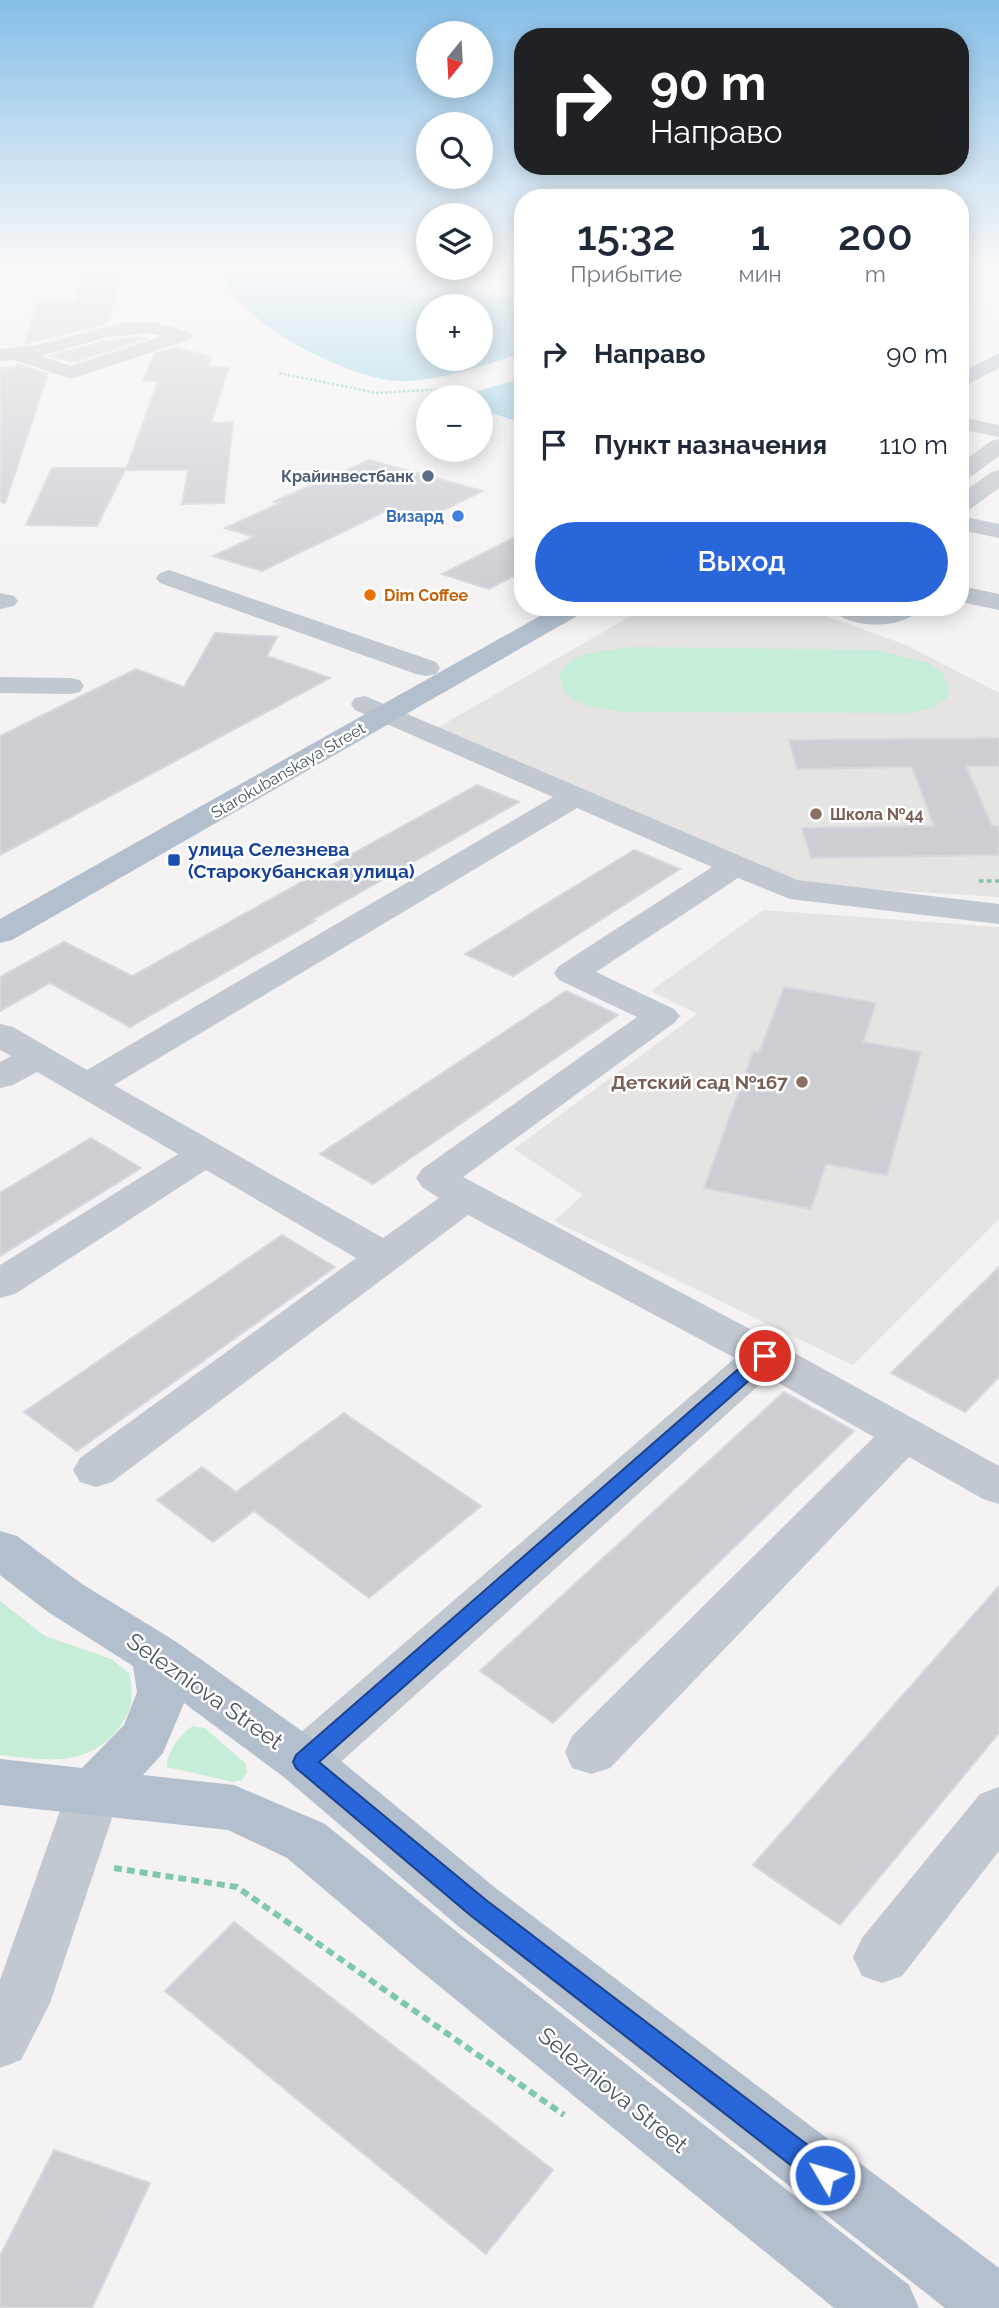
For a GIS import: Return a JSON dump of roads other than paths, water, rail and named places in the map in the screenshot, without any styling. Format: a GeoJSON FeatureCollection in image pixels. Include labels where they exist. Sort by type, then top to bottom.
{"type":"FeatureCollection","features":[{"type":"Feature","properties":{"kind":"main road","name":"Starokubanskaya Street"},"geometry":{"type":"LineString","coordinates":[[0,933],[377,708],[426,668],[517,616]]}},
{"type":"Feature","properties":{"kind":"main road","name":"Starokubanskaya Street"},"geometry":{"type":"LineString","coordinates":[[0,905],[557,616]]}},
{"type":"Feature","properties":{"kind":"main road","name":"Selezniova Street"},"geometry":{"type":"LineString","coordinates":[[0,1549],[65,1598],[158,1655],[304,1762],[478,1908],[998,2308]]}},
{"type":"Feature","properties":{"kind":"main road"},"geometry":{"type":"LineString","coordinates":[[94,1791],[145,1738],[163,1692],[158,1655]]}},
{"type":"Feature","properties":{"kind":"main road","name":"Selezniova Street"},"geometry":{"type":"LineString","coordinates":[[0,1782],[234,1808],[306,1841],[437,1950],[886,2308]]}},
{"type":"Feature","properties":{"kind":"lane"},"geometry":{"type":"LineString","coordinates":[[969,426],[998,438],[969,465]]}},
{"type":"Feature","properties":{"kind":"lane"},"geometry":{"type":"LineString","coordinates":[[999,477],[969,503],[999,517]]}},
{"type":"Feature","properties":{"kind":"lane"},"geometry":{"type":"LineString","coordinates":[[969,525],[999,531]]}},
{"type":"Feature","properties":{"kind":"lane"},"geometry":{"type":"LineString","coordinates":[[969,546],[999,552]]}},
{"type":"Feature","properties":{"kind":"lane"},"geometry":{"type":"LineString","coordinates":[[169,578],[426,668]]}},
{"type":"Feature","properties":{"kind":"lane"},"geometry":{"type":"LineString","coordinates":[[969,596],[999,602]]}},
{"type":"Feature","properties":{"kind":"lane"},"geometry":{"type":"LineString","coordinates":[[866,616],[887,620],[894,616]]}},
{"type":"Feature","properties":{"kind":"lane"},"geometry":{"type":"LineString","coordinates":[[0,685],[70,686]]}},
{"type":"Feature","properties":{"kind":"lane"},"geometry":{"type":"LineString","coordinates":[[377,708],[790,888],[999,914]]}},
{"type":"Feature","properties":{"kind":"lane"},"geometry":{"type":"LineString","coordinates":[[87,1085],[577,795]]}},
{"type":"Feature","properties":{"kind":"lane"},"geometry":{"type":"LineString","coordinates":[[737,865],[571,973],[662,1016],[436,1178],[905,1434],[994,1477]]}},
{"type":"Feature","properties":{"kind":"lane"},"geometry":{"type":"LineString","coordinates":[[0,1035],[386,1256]]}},
{"type":"Feature","properties":{"kind":"lane"},"geometry":{"type":"LineString","coordinates":[[0,1077],[37,1056]]}},
{"type":"Feature","properties":{"kind":"lane"},"geometry":{"type":"LineString","coordinates":[[0,1284],[206,1153]]}},
{"type":"Feature","properties":{"kind":"lane"},"geometry":{"type":"LineString","coordinates":[[96,1471],[467,1197]]}},
{"type":"Feature","properties":{"kind":"lane"},"geometry":{"type":"LineString","coordinates":[[304,1762],[765,1356]]}},
{"type":"Feature","properties":{"kind":"lane"},"geometry":{"type":"LineString","coordinates":[[591,1752],[905,1434]]}},
{"type":"Feature","properties":{"kind":"lane"},"geometry":{"type":"LineString","coordinates":[[0,2040],[21,2003],[94,1791]]}},
{"type":"Feature","properties":{"kind":"lane"},"geometry":{"type":"LineString","coordinates":[[882,1957],[999,1810]]}},
{"type":"Feature","properties":{"kind":"water"},"geometry":{"type":"Polygon","coordinates":[[[360,373],[456,373],[423,380],[389,380],[360,373]]]}},
{"type":"Feature","properties":{"kind":"water"},"geometry":{"type":"Polygon","coordinates":[[[514,381],[514,420],[493,414],[493,387],[514,381]]]}},
{"type":"Feature","properties":{"kind":"place","name":"Крайинвестбанк"},"geometry":{"type":"Point","coordinates":[428,476]}},
{"type":"Feature","properties":{"kind":"place","name":"Визард"},"geometry":{"type":"Point","coordinates":[458,516]}},
{"type":"Feature","properties":{"kind":"place","name":"Dim Coffee"},"geometry":{"type":"Point","coordinates":[370,595]}},
{"type":"Feature","properties":{"kind":"place","name":"Школа №44"},"geometry":{"type":"Point","coordinates":[816,814]}},
{"type":"Feature","properties":{"kind":"place","name":"улица Селезнева (Старокубанская улица)"},"geometry":{"type":"Point","coordinates":[174,860]}},
{"type":"Feature","properties":{"kind":"place","name":"Детский сад №167"},"geometry":{"type":"Point","coordinates":[802,1082]}}]}
